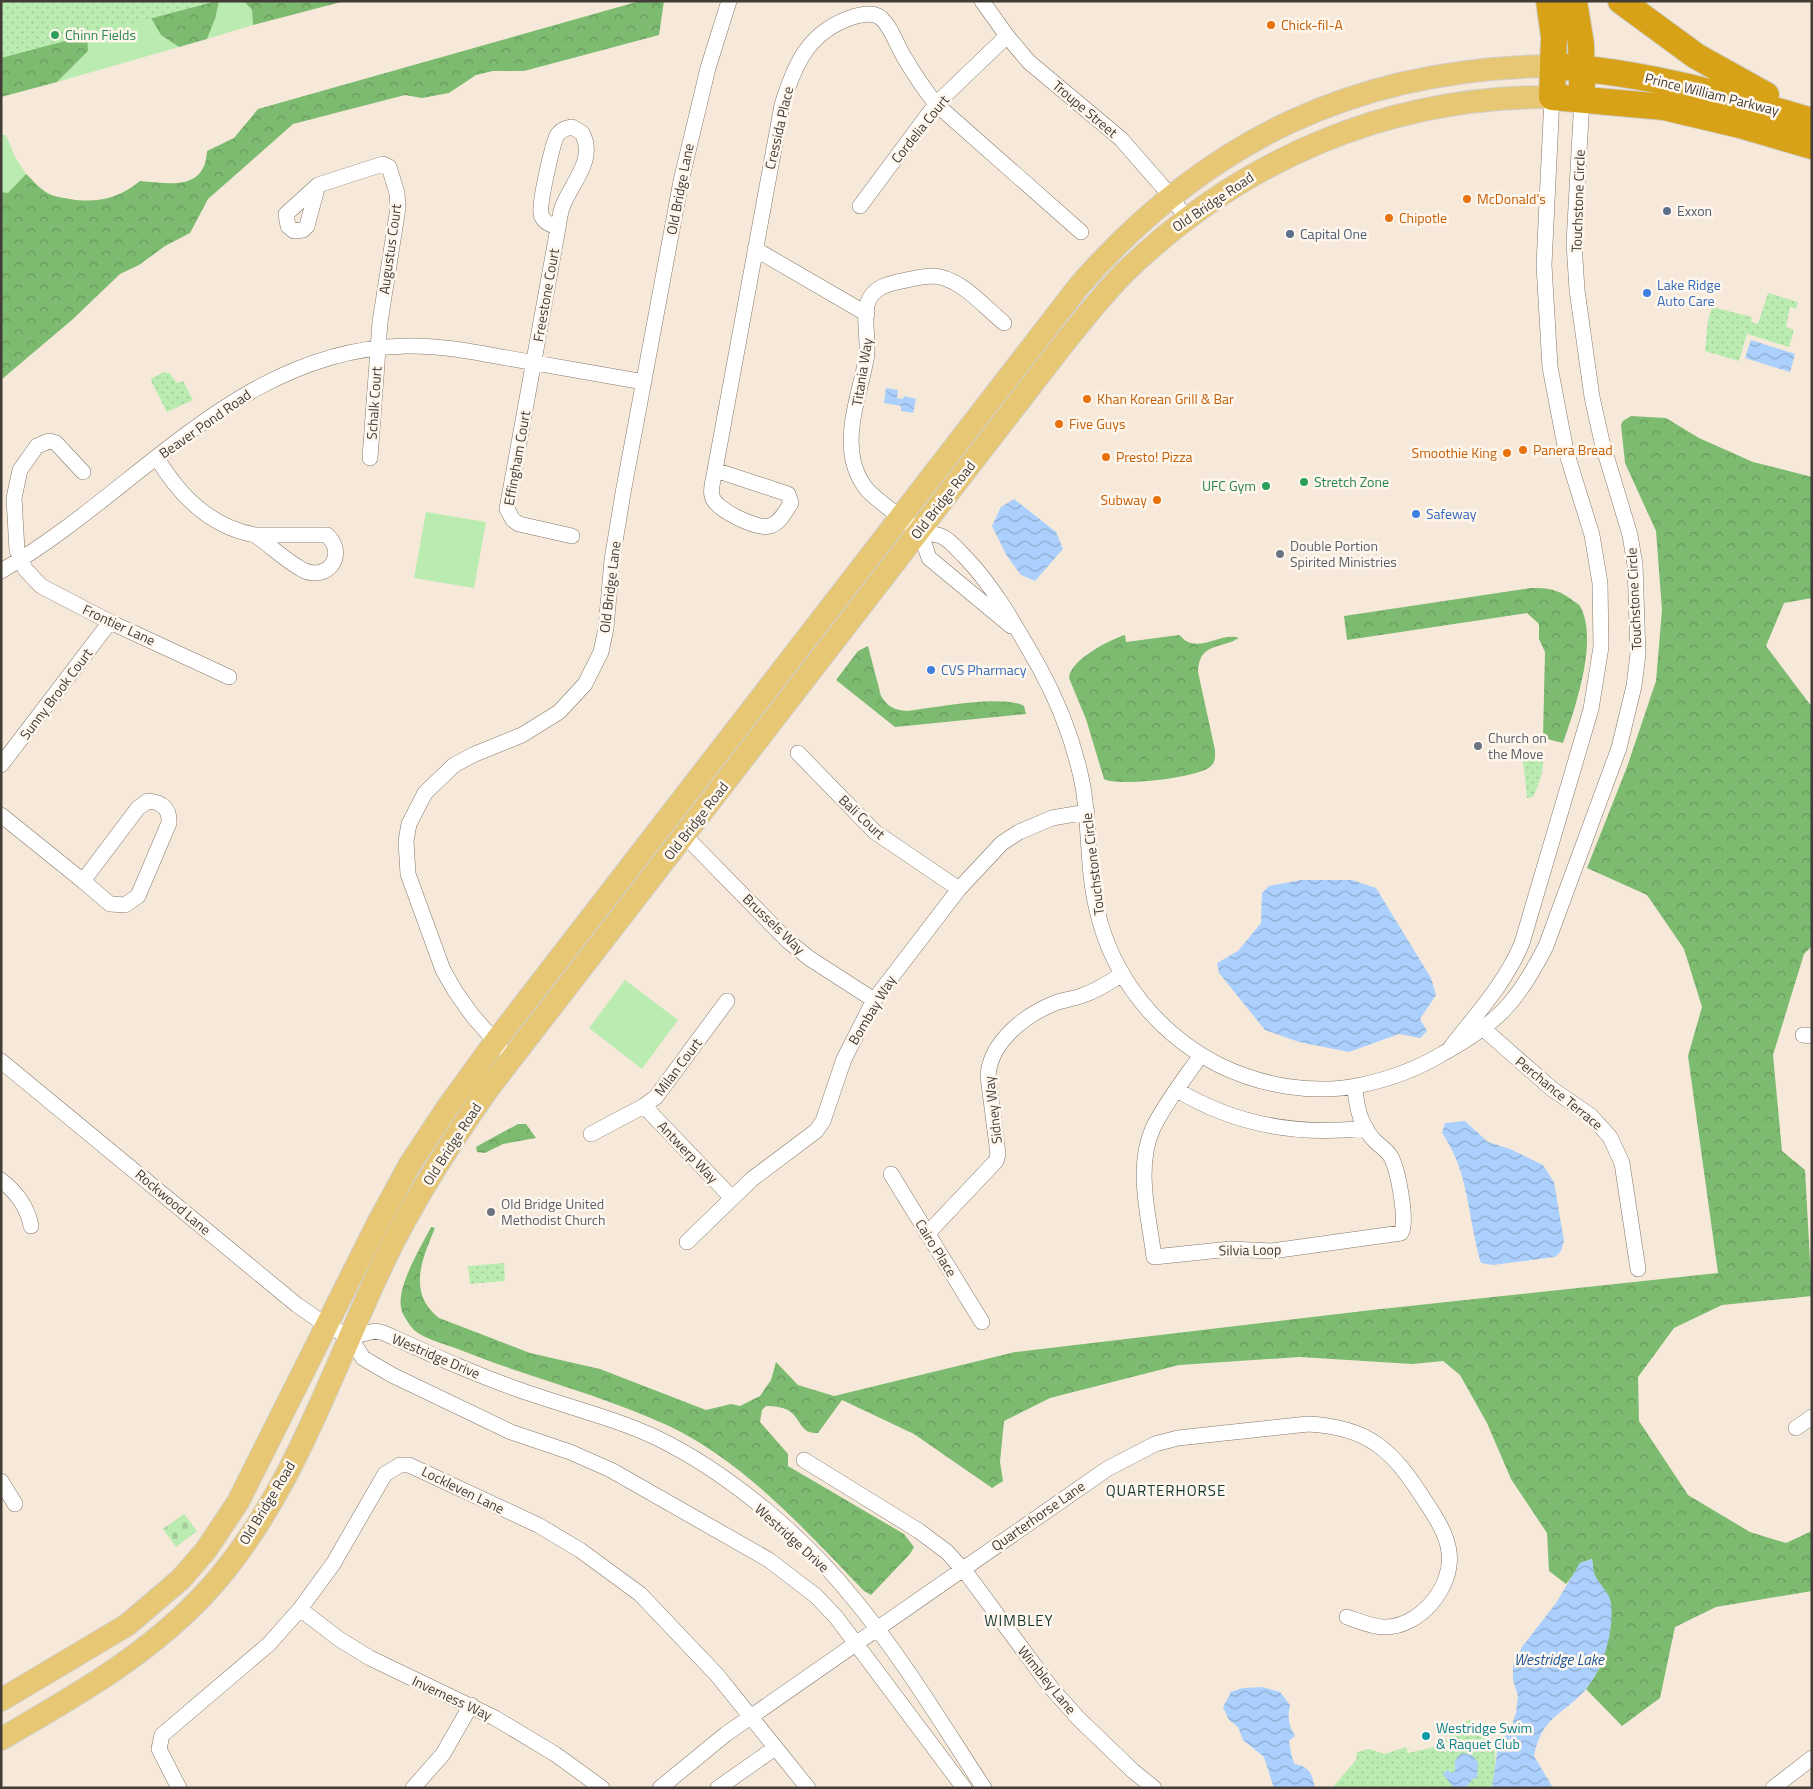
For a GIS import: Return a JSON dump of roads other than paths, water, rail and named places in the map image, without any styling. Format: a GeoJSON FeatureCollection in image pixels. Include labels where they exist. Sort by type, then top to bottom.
{"type":"FeatureCollection","features":[{"type":"Feature","properties":{"kind":"highway"},"geometry":{"type":"LineString","coordinates":[[1549,1],[1553,30],[1552,96]]}},
{"type":"Feature","properties":{"kind":"highway"},"geometry":{"type":"LineString","coordinates":[[1574,1],[1582,68],[1582,98]]}},
{"type":"Feature","properties":{"kind":"highway"},"geometry":{"type":"LineString","coordinates":[[1621,1],[1672,40],[1719,70],[1812,116]]}},
{"type":"Feature","properties":{"kind":"highway","name":"Prince William Parkway"},"geometry":{"type":"LineString","coordinates":[[1553,66],[1582,68],[1670,81],[1812,121]]}},
{"type":"Feature","properties":{"kind":"highway","name":"Prince William Parkway"},"geometry":{"type":"LineString","coordinates":[[1552,96],[1664,107],[1698,114],[1812,146]]}},
{"type":"Feature","properties":{"kind":"main road","name":"Old Bridge Road"},"geometry":{"type":"LineString","coordinates":[[1,1700],[127,1625],[174,1586],[200,1557],[225,1524],[238,1502],[326,1325],[410,1164],[447,1108],[495,1042],[1079,286],[1135,226],[1170,196],[1233,152],[1269,132],[1338,102],[1377,89],[1443,74],[1502,67],[1553,66]]}},
{"type":"Feature","properties":{"kind":"main road","name":"Old Bridge Road"},"geometry":{"type":"LineString","coordinates":[[1,1739],[112,1672],[153,1641],[210,1588],[252,1533],[275,1496],[295,1458],[386,1258],[419,1194],[441,1157],[511,1060],[1096,304],[1131,267],[1187,218],[1238,183],[1316,143],[1363,125],[1444,104],[1491,98],[1552,96]]}},
{"type":"Feature","properties":{"kind":"street","name":"Old Bridge Lane"},"geometry":{"type":"LineString","coordinates":[[511,1060],[472,1015],[455,992],[443,970],[408,874],[406,841],[409,824],[421,799],[439,778],[454,766],[475,754],[542,725],[571,701],[595,666],[606,628],[612,560],[681,180],[708,68],[728,1]]}},
{"type":"Feature","properties":{"kind":"street","name":"Troupe Street"},"geometry":{"type":"LineString","coordinates":[[982,1],[1007,36],[1029,62],[1121,139],[1187,218]]}},
{"type":"Feature","properties":{"kind":"street","name":"Cressida Place"},"geometry":{"type":"LineString","coordinates":[[715,470],[788,494],[790,503],[779,521],[773,525],[759,526],[719,508],[714,502],[712,488],[715,470],[755,249],[782,105],[798,61],[817,37],[849,18],[867,14],[879,16],[887,24],[918,80],[936,104],[1081,232]]}},
{"type":"Feature","properties":{"kind":"street","name":"Cordelia Court"},"geometry":{"type":"LineString","coordinates":[[860,206],[936,104],[1007,36]]}},
{"type":"Feature","properties":{"kind":"street","name":"Touchstone Circle"},"geometry":{"type":"LineString","coordinates":[[1478,1025],[1491,998],[1506,976],[1522,943],[1591,709],[1601,647],[1601,607],[1593,543],[1566,451],[1550,367],[1544,265],[1552,96]]}},
{"type":"Feature","properties":{"kind":"street","name":"Touchstone Circle"},"geometry":{"type":"LineString","coordinates":[[920,531],[944,537],[965,557],[992,588],[1039,667],[1065,722],[1075,754],[1087,812],[1096,909],[1103,934],[1122,974],[1136,995],[1161,1024],[1201,1055],[1245,1076],[1280,1085],[1322,1089],[1355,1086],[1406,1073],[1449,1051],[1478,1025],[1515,998],[1546,946],[1619,748],[1626,724],[1637,661],[1638,621],[1635,565],[1630,535],[1602,442],[1592,397],[1577,290],[1574,243],[1582,98]]}},
{"type":"Feature","properties":{"kind":"street","name":"Freestone Court"},"geometry":{"type":"LineString","coordinates":[[534,363],[562,208],[580,174],[587,148],[582,134],[572,127],[565,128],[556,137],[542,196],[541,213],[543,219],[558,228]]}},
{"type":"Feature","properties":{"kind":"street","name":"Augustus Court"},"geometry":{"type":"LineString","coordinates":[[318,186],[383,164],[389,167],[394,178],[398,208],[385,281],[378,347]]}},
{"type":"Feature","properties":{"kind":"street"},"geometry":{"type":"LineString","coordinates":[[755,249],[867,314],[869,300],[878,288],[886,284],[933,276],[955,282],[1004,323]]}},
{"type":"Feature","properties":{"kind":"street","name":"Titania Way"},"geometry":{"type":"LineString","coordinates":[[867,314],[868,349],[855,413],[851,444],[853,458],[857,472],[867,490],[920,531]]}},
{"type":"Feature","properties":{"kind":"street","name":"Beaver Pond Road"},"geometry":{"type":"LineString","coordinates":[[1,571],[20,560],[221,409],[263,384],[321,360],[347,352],[378,347],[438,347],[644,382]]}},
{"type":"Feature","properties":{"kind":"street","name":"Schalk Court"},"geometry":{"type":"LineString","coordinates":[[370,458],[378,347]]}},
{"type":"Feature","properties":{"kind":"street","name":"Effingham Court"},"geometry":{"type":"LineString","coordinates":[[534,363],[507,509],[513,520],[519,524],[572,536]]}},
{"type":"Feature","properties":{"kind":"street"},"geometry":{"type":"LineString","coordinates":[[20,560],[17,550],[14,498],[20,470],[25,462],[37,446],[48,442],[56,443],[83,472]]}},
{"type":"Feature","properties":{"kind":"street"},"geometry":{"type":"LineString","coordinates":[[157,458],[175,486],[205,514],[234,529],[255,535],[327,534],[336,549],[336,558],[333,564],[320,572],[303,570],[255,535]]}},
{"type":"Feature","properties":{"kind":"street","name":"Touchstone Circle"},"geometry":{"type":"LineString","coordinates":[[920,531],[929,558],[1016,630]]}},
{"type":"Feature","properties":{"kind":"street","name":"Frontier Lane"},"geometry":{"type":"LineString","coordinates":[[20,560],[33,579],[41,586],[110,622],[229,677]]}},
{"type":"Feature","properties":{"kind":"street","name":"Sunny Brook Court"},"geometry":{"type":"LineString","coordinates":[[1,765],[110,622]]}},
{"type":"Feature","properties":{"kind":"street","name":"Bali Court"},"geometry":{"type":"LineString","coordinates":[[798,753],[875,832],[959,889]]}},
{"type":"Feature","properties":{"kind":"street"},"geometry":{"type":"LineString","coordinates":[[1,815],[110,904],[125,905],[133,902],[138,896],[169,823],[167,810],[155,801],[142,803],[83,881]]}},
{"type":"Feature","properties":{"kind":"street","name":"Bombay Way"},"geometry":{"type":"LineString","coordinates":[[687,1242],[776,1159],[816,1131],[823,1121],[844,1059],[874,1000],[959,889],[1002,843],[1019,832],[1052,818],[1087,812]]}},
{"type":"Feature","properties":{"kind":"street","name":"Brussels Way"},"geometry":{"type":"LineString","coordinates":[[684,835],[788,941],[809,958],[874,1000]]}},
{"type":"Feature","properties":{"kind":"street","name":"Sidney Way"},"geometry":{"type":"LineString","coordinates":[[927,1234],[996,1161],[998,1146],[988,1066],[998,1047],[1025,1019],[1040,1010],[1101,988],[1122,974]]}},
{"type":"Feature","properties":{"kind":"street","name":"Milan Court"},"geometry":{"type":"LineString","coordinates":[[591,1134],[644,1106],[663,1090],[727,1001]]}},
{"type":"Feature","properties":{"kind":"street","name":"Perchance Terrace"},"geometry":{"type":"LineString","coordinates":[[1478,1025],[1552,1089],[1591,1116],[1610,1137],[1622,1163],[1638,1270]]}},
{"type":"Feature","properties":{"kind":"street","name":"Silvia Loop"},"geometry":{"type":"LineString","coordinates":[[1201,1055],[1153,1129],[1144,1158],[1144,1175],[1154,1257],[1230,1249],[1272,1251],[1401,1233],[1405,1224],[1396,1169],[1389,1154],[1374,1140],[1366,1128],[1357,1104],[1355,1086]]}},
{"type":"Feature","properties":{"kind":"street","name":"Rockwood Lane"},"geometry":{"type":"LineString","coordinates":[[1,1061],[297,1305],[326,1325],[350,1337]]}},
{"type":"Feature","properties":{"kind":"street"},"geometry":{"type":"LineString","coordinates":[[1178,1090],[1223,1113],[1267,1126],[1313,1131],[1366,1128]]}},
{"type":"Feature","properties":{"kind":"street","name":"Antwerp Way"},"geometry":{"type":"LineString","coordinates":[[644,1106],[732,1198]]}},
{"type":"Feature","properties":{"kind":"street","name":"Cairo Place"},"geometry":{"type":"LineString","coordinates":[[891,1174],[982,1322]]}},
{"type":"Feature","properties":{"kind":"street"},"geometry":{"type":"LineString","coordinates":[[1,1180],[14,1190],[23,1203],[31,1226]]}},
{"type":"Feature","properties":{"kind":"street","name":"Westridge Drive"},"geometry":{"type":"LineString","coordinates":[[964,1788],[856,1644],[816,1596],[769,1560],[611,1470],[570,1452],[512,1432],[392,1375],[363,1358],[350,1337],[375,1331],[384,1333],[518,1390],[626,1425],[658,1438],[693,1458],[750,1499],[805,1546],[854,1598],[984,1788]]}},
{"type":"Feature","properties":{"kind":"street"},"geometry":{"type":"LineString","coordinates":[[1796,1428],[1812,1418]]}},
{"type":"Feature","properties":{"kind":"street","name":"Quarterhorse Lane"},"geometry":{"type":"LineString","coordinates":[[660,1788],[702,1752],[750,1716],[877,1630],[1107,1469],[1155,1444],[1202,1434],[1308,1424],[1326,1425],[1355,1432],[1372,1440],[1393,1456],[1431,1511],[1447,1541],[1450,1554],[1448,1573],[1440,1591],[1415,1618],[1403,1624],[1382,1627],[1347,1617]]}},
{"type":"Feature","properties":{"kind":"street","name":"Wimbley Lane"},"geometry":{"type":"LineString","coordinates":[[804,1460],[919,1531],[947,1552],[963,1569],[1052,1689],[1079,1720],[1133,1772],[1154,1788]]}},
{"type":"Feature","properties":{"kind":"street","name":"Lockleven Lane"},"geometry":{"type":"LineString","coordinates":[[179,1788],[160,1749],[162,1735],[269,1644],[300,1609],[333,1564],[385,1474],[400,1465],[414,1466],[538,1525],[607,1569],[640,1594],[680,1633],[808,1788]]}},
{"type":"Feature","properties":{"kind":"street"},"geometry":{"type":"LineString","coordinates":[[1,1481],[15,1504]]}},
{"type":"Feature","properties":{"kind":"street","name":"Inverness Way"},"geometry":{"type":"LineString","coordinates":[[300,1609],[340,1639],[370,1658],[471,1705],[555,1754],[602,1788]]}},
{"type":"Feature","properties":{"kind":"street"},"geometry":{"type":"LineString","coordinates":[[413,1788],[443,1754],[471,1705]]}},
{"type":"Feature","properties":{"kind":"street"},"geometry":{"type":"LineString","coordinates":[[718,1788],[775,1748]]}},
{"type":"Feature","properties":{"kind":"street"},"geometry":{"type":"LineString","coordinates":[[1773,1788],[1812,1758]]}},
{"type":"Feature","properties":{"kind":"water"},"geometry":{"type":"Polygon","coordinates":[[[1751,340],[1795,354],[1790,372],[1745,358],[1751,340]]]}},
{"type":"Feature","properties":{"kind":"water"},"geometry":{"type":"Polygon","coordinates":[[[886,388],[898,390],[897,398],[903,399],[904,396],[916,399],[913,413],[901,411],[901,406],[884,403],[886,388]]]}},
{"type":"Feature","properties":{"kind":"water"},"geometry":{"type":"Polygon","coordinates":[[[1014,499],[1056,532],[1063,549],[1035,581],[1021,575],[1007,556],[992,526],[1001,507],[1014,499]]]}},
{"type":"Feature","properties":{"kind":"water"},"geometry":{"type":"Polygon","coordinates":[[[1301,880],[1352,880],[1376,888],[1431,978],[1436,995],[1420,1019],[1427,1031],[1420,1038],[1399,1034],[1349,1052],[1299,1042],[1265,1030],[1219,973],[1217,963],[1238,951],[1261,923],[1262,893],[1269,886],[1301,880]]]}},
{"type":"Feature","properties":{"kind":"water"},"geometry":{"type":"Polygon","coordinates":[[[1465,1121],[1488,1142],[1510,1149],[1543,1165],[1554,1182],[1564,1241],[1561,1251],[1555,1257],[1493,1265],[1481,1263],[1463,1180],[1451,1148],[1442,1133],[1445,1123],[1465,1121]]]}},
{"type":"Feature","properties":{"kind":"water","name":"Westridge Lake"},"geometry":{"type":"Polygon","coordinates":[[[1592,1559],[1595,1575],[1609,1596],[1611,1603],[1612,1614],[1609,1637],[1603,1660],[1586,1689],[1554,1717],[1542,1732],[1538,1742],[1534,1756],[1553,1788],[1492,1788],[1497,1753],[1495,1747],[1509,1733],[1516,1713],[1518,1696],[1513,1680],[1513,1665],[1522,1647],[1556,1603],[1580,1563],[1592,1559]]]}},
{"type":"Feature","properties":{"kind":"water"},"geometry":{"type":"Polygon","coordinates":[[[1262,1687],[1280,1692],[1290,1705],[1289,1721],[1295,1736],[1289,1741],[1292,1758],[1295,1764],[1304,1767],[1310,1772],[1315,1788],[1274,1788],[1264,1757],[1243,1740],[1238,1727],[1229,1720],[1223,1707],[1231,1692],[1243,1688],[1262,1687]]]}},
{"type":"Feature","properties":{"kind":"water"},"geometry":{"type":"Polygon","coordinates":[[[1470,1753],[1478,1762],[1477,1778],[1472,1779],[1464,1787],[1452,1786],[1443,1774],[1447,1770],[1452,1773],[1455,1771],[1455,1761],[1460,1754],[1470,1753]]]}},
{"type":"Feature","properties":{"kind":"place","name":"Chick-fil-A"},"geometry":{"type":"Point","coordinates":[1271,25]}},
{"type":"Feature","properties":{"kind":"place","name":"Chinn Fields"},"geometry":{"type":"Point","coordinates":[55,35]}},
{"type":"Feature","properties":{"kind":"place","name":"McDonald's"},"geometry":{"type":"Point","coordinates":[1467,199]}},
{"type":"Feature","properties":{"kind":"place","name":"Exxon"},"geometry":{"type":"Point","coordinates":[1667,211]}},
{"type":"Feature","properties":{"kind":"place","name":"Chipotle"},"geometry":{"type":"Point","coordinates":[1389,218]}},
{"type":"Feature","properties":{"kind":"place","name":"Capital One"},"geometry":{"type":"Point","coordinates":[1290,234]}},
{"type":"Feature","properties":{"kind":"place","name":"Lake Ridge Auto Care"},"geometry":{"type":"Point","coordinates":[1647,293]}},
{"type":"Feature","properties":{"kind":"place","name":"Khan Korean Grill & Bar"},"geometry":{"type":"Point","coordinates":[1087,399]}},
{"type":"Feature","properties":{"kind":"place","name":"Five Guys"},"geometry":{"type":"Point","coordinates":[1059,424]}},
{"type":"Feature","properties":{"kind":"place","name":"Panera Bread"},"geometry":{"type":"Point","coordinates":[1523,450]}},
{"type":"Feature","properties":{"kind":"place","name":"Smoothie King"},"geometry":{"type":"Point","coordinates":[1507,453]}},
{"type":"Feature","properties":{"kind":"place","name":"Presto! Pizza"},"geometry":{"type":"Point","coordinates":[1106,457]}},
{"type":"Feature","properties":{"kind":"place","name":"Stretch Zone"},"geometry":{"type":"Point","coordinates":[1304,482]}},
{"type":"Feature","properties":{"kind":"place","name":"UFC Gym"},"geometry":{"type":"Point","coordinates":[1266,486]}},
{"type":"Feature","properties":{"kind":"place","name":"Subway"},"geometry":{"type":"Point","coordinates":[1157,500]}},
{"type":"Feature","properties":{"kind":"place","name":"Safeway"},"geometry":{"type":"Point","coordinates":[1416,514]}},
{"type":"Feature","properties":{"kind":"place","name":"Double Portion Spirited Ministries"},"geometry":{"type":"Point","coordinates":[1280,554]}},
{"type":"Feature","properties":{"kind":"place","name":"CVS Pharmacy"},"geometry":{"type":"Point","coordinates":[931,670]}},
{"type":"Feature","properties":{"kind":"place","name":"Church on the Move"},"geometry":{"type":"Point","coordinates":[1478,746]}},
{"type":"Feature","properties":{"kind":"place","name":"Old Bridge United Methodist Church"},"geometry":{"type":"Point","coordinates":[491,1212]}},
{"type":"Feature","properties":{"kind":"place","name":"Westridge Swim & Raquet Club"},"geometry":{"type":"Point","coordinates":[1426,1736]}},
{"type":"Feature","properties":{"kind":"district","name":"QUARTERHORSE"},"geometry":{"type":"Point","coordinates":[1166,1491]}},
{"type":"Feature","properties":{"kind":"district","name":"WIMBLEY"},"geometry":{"type":"Point","coordinates":[1019,1621]}}]}
